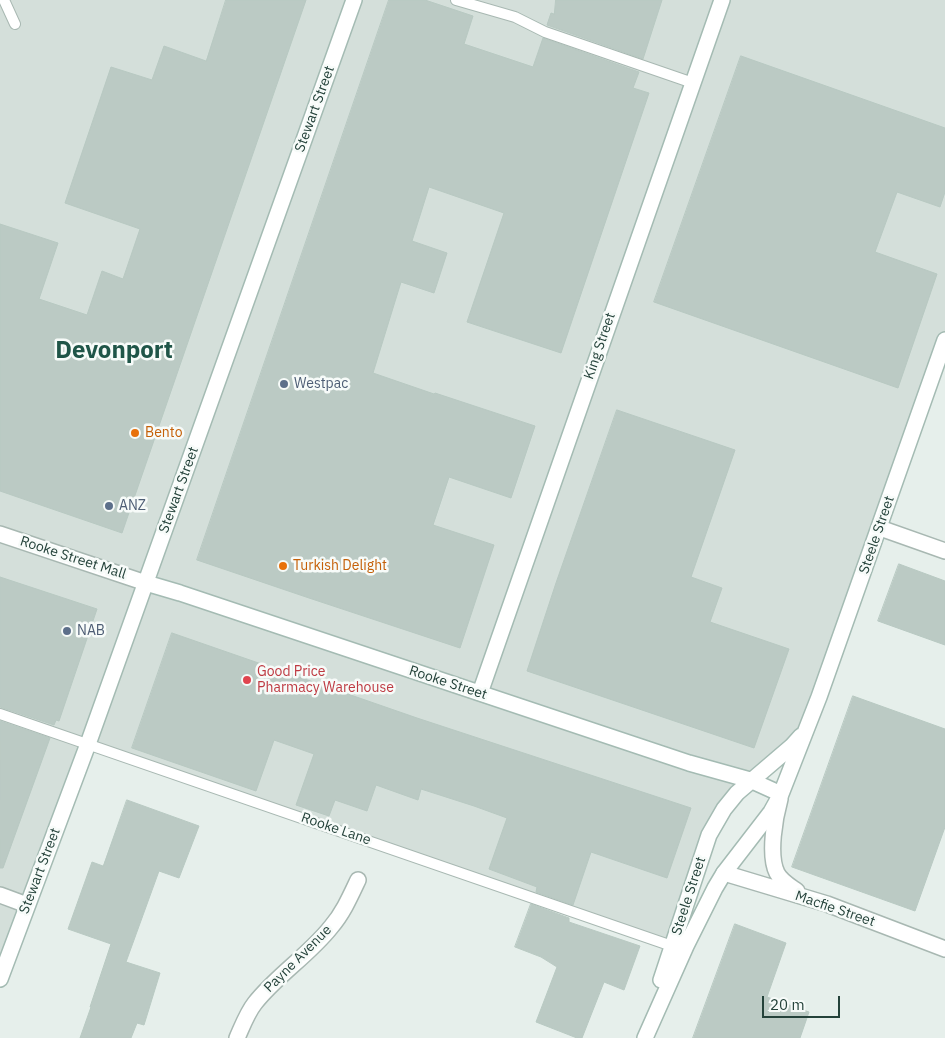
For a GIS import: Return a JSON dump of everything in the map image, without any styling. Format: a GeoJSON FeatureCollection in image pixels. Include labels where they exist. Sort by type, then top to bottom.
{"type":"FeatureCollection","features":[{"type":"Feature","properties":{"kind":"street","name":"Stewart Street"},"geometry":{"type":"LineString","coordinates":[[0,979],[88,744],[354,0]]}},
{"type":"Feature","properties":{"kind":"street","name":"King Street"},"geometry":{"type":"LineString","coordinates":[[480,693],[722,0]]}},
{"type":"Feature","properties":{"kind":"street","name":"Steele Street"},"geometry":{"type":"LineString","coordinates":[[643,1038],[686,946],[724,872],[771,812],[781,794],[807,729],[880,528],[945,340]]}},
{"type":"Feature","properties":{"kind":"street"},"geometry":{"type":"LineString","coordinates":[[880,528],[945,551]]}},
{"type":"Feature","properties":{"kind":"street","name":"Rooke Street Mall"},"geometry":{"type":"LineString","coordinates":[[0,534],[146,583]]}},
{"type":"Feature","properties":{"kind":"street","name":"Rooke Street"},"geometry":{"type":"LineString","coordinates":[[146,583],[689,763],[750,780],[781,794]]}},
{"type":"Feature","properties":{"kind":"street","name":"Steele Street"},"geometry":{"type":"LineString","coordinates":[[643,1038],[709,835],[724,809],[737,793],[792,746],[807,729]]}},
{"type":"Feature","properties":{"kind":"street"},"geometry":{"type":"LineString","coordinates":[[781,794],[773,833],[775,868],[777,874],[786,883],[811,899]]}},
{"type":"Feature","properties":{"kind":"street","name":"Macfie Street"},"geometry":{"type":"LineString","coordinates":[[724,872],[827,904],[945,949]]}},
{"type":"Feature","properties":{"kind":"street","name":"Payne Avenue"},"geometry":{"type":"LineString","coordinates":[[237,1038],[254,1004],[307,954],[331,928],[345,908],[358,880]]}},
{"type":"Feature","properties":{"kind":"street"},"geometry":{"type":"LineString","coordinates":[[0,895],[27,905]]}},
{"type":"Feature","properties":{"kind":"lane"},"geometry":{"type":"LineString","coordinates":[[4,0],[14,24]]}},
{"type":"Feature","properties":{"kind":"lane"},"geometry":{"type":"LineString","coordinates":[[456,0],[515,17],[545,32],[693,83]]}},
{"type":"Feature","properties":{"kind":"lane","name":"Rooke Lane"},"geometry":{"type":"LineString","coordinates":[[0,714],[672,946]]}},
{"type":"Feature","properties":{"kind":"shaded area"},"geometry":{"type":"Polygon","coordinates":[[[0,0],[945,0],[945,340],[807,729],[724,809],[672,946],[89,744],[0,979],[0,0]]]}},
{"type":"Feature","properties":{"kind":"building"},"geometry":{"type":"Polygon","coordinates":[[[226,0],[306,0],[122,533],[0,491],[0,224],[58,243],[39,299],[87,315],[102,271],[123,279],[140,229],[65,203],[111,67],[152,80],[164,46],[206,61],[226,0]]]}},
{"type":"Feature","properties":{"kind":"building"},"geometry":{"type":"Polygon","coordinates":[[[389,0],[425,0],[473,16],[464,44],[533,67],[543,38],[639,72],[633,88],[649,93],[561,353],[467,322],[504,213],[429,187],[412,241],[447,253],[434,293],[401,282],[373,373],[535,426],[511,498],[449,477],[433,525],[494,545],[460,648],[197,560],[389,0]]]}},
{"type":"Feature","properties":{"kind":"building"},"geometry":{"type":"Polygon","coordinates":[[[556,0],[662,0],[643,59],[547,25],[551,13],[554,14],[556,0]]]}},
{"type":"Feature","properties":{"kind":"building"},"geometry":{"type":"Polygon","coordinates":[[[741,56],[945,128],[945,192],[940,207],[897,192],[875,252],[937,274],[898,388],[654,302],[741,56]]]}},
{"type":"Feature","properties":{"kind":"building"},"geometry":{"type":"Polygon","coordinates":[[[617,410],[735,450],[691,577],[722,588],[710,622],[789,649],[754,748],[527,671],[617,410]]]}},
{"type":"Feature","properties":{"kind":"building"},"geometry":{"type":"Polygon","coordinates":[[[899,564],[945,581],[945,645],[878,621],[899,564]]]}},
{"type":"Feature","properties":{"kind":"building"},"geometry":{"type":"Polygon","coordinates":[[[0,577],[97,609],[59,721],[56,720],[54,725],[0,707],[0,577]]]}},
{"type":"Feature","properties":{"kind":"building"},"geometry":{"type":"Polygon","coordinates":[[[172,633],[417,718],[691,808],[667,878],[591,852],[573,905],[536,892],[537,887],[489,869],[507,818],[474,806],[421,789],[418,800],[376,785],[367,811],[335,800],[329,816],[296,805],[314,754],[274,740],[256,791],[132,748],[172,633]]]}},
{"type":"Feature","properties":{"kind":"building"},"geometry":{"type":"Polygon","coordinates":[[[853,696],[945,729],[945,827],[915,911],[792,867],[853,696]]]}},
{"type":"Feature","properties":{"kind":"building"},"geometry":{"type":"Polygon","coordinates":[[[0,721],[50,738],[3,868],[0,868],[0,721]]]}},
{"type":"Feature","properties":{"kind":"building"},"geometry":{"type":"Polygon","coordinates":[[[127,800],[199,826],[179,878],[159,871],[126,962],[160,973],[144,1025],[137,1023],[131,1038],[80,1038],[111,944],[68,929],[92,862],[103,866],[127,800]]]}},
{"type":"Feature","properties":{"kind":"building"},"geometry":{"type":"Polygon","coordinates":[[[531,904],[569,918],[569,922],[640,946],[624,990],[604,982],[582,1038],[577,1038],[536,1022],[557,967],[541,957],[515,947],[531,904]]]}},
{"type":"Feature","properties":{"kind":"building"},"geometry":{"type":"Polygon","coordinates":[[[735,924],[786,943],[767,997],[809,1012],[800,1038],[693,1038],[735,924]]]}},
{"type":"Feature","properties":{"kind":"place","name":"Westpac"},"geometry":{"type":"Point","coordinates":[284,384]}},
{"type":"Feature","properties":{"kind":"place","name":"Bento"},"geometry":{"type":"Point","coordinates":[135,433]}},
{"type":"Feature","properties":{"kind":"place","name":"ANZ"},"geometry":{"type":"Point","coordinates":[109,506]}},
{"type":"Feature","properties":{"kind":"place","name":"Turkish Delight"},"geometry":{"type":"Point","coordinates":[283,566]}},
{"type":"Feature","properties":{"kind":"place","name":"NAB"},"geometry":{"type":"Point","coordinates":[67,631]}},
{"type":"Feature","properties":{"kind":"place","name":"Good Price Pharmacy Warehouse"},"geometry":{"type":"Point","coordinates":[247,680]}},
{"type":"Feature","properties":{"kind":"district","name":"Devonport"},"geometry":{"type":"Point","coordinates":[114,351]}}]}
